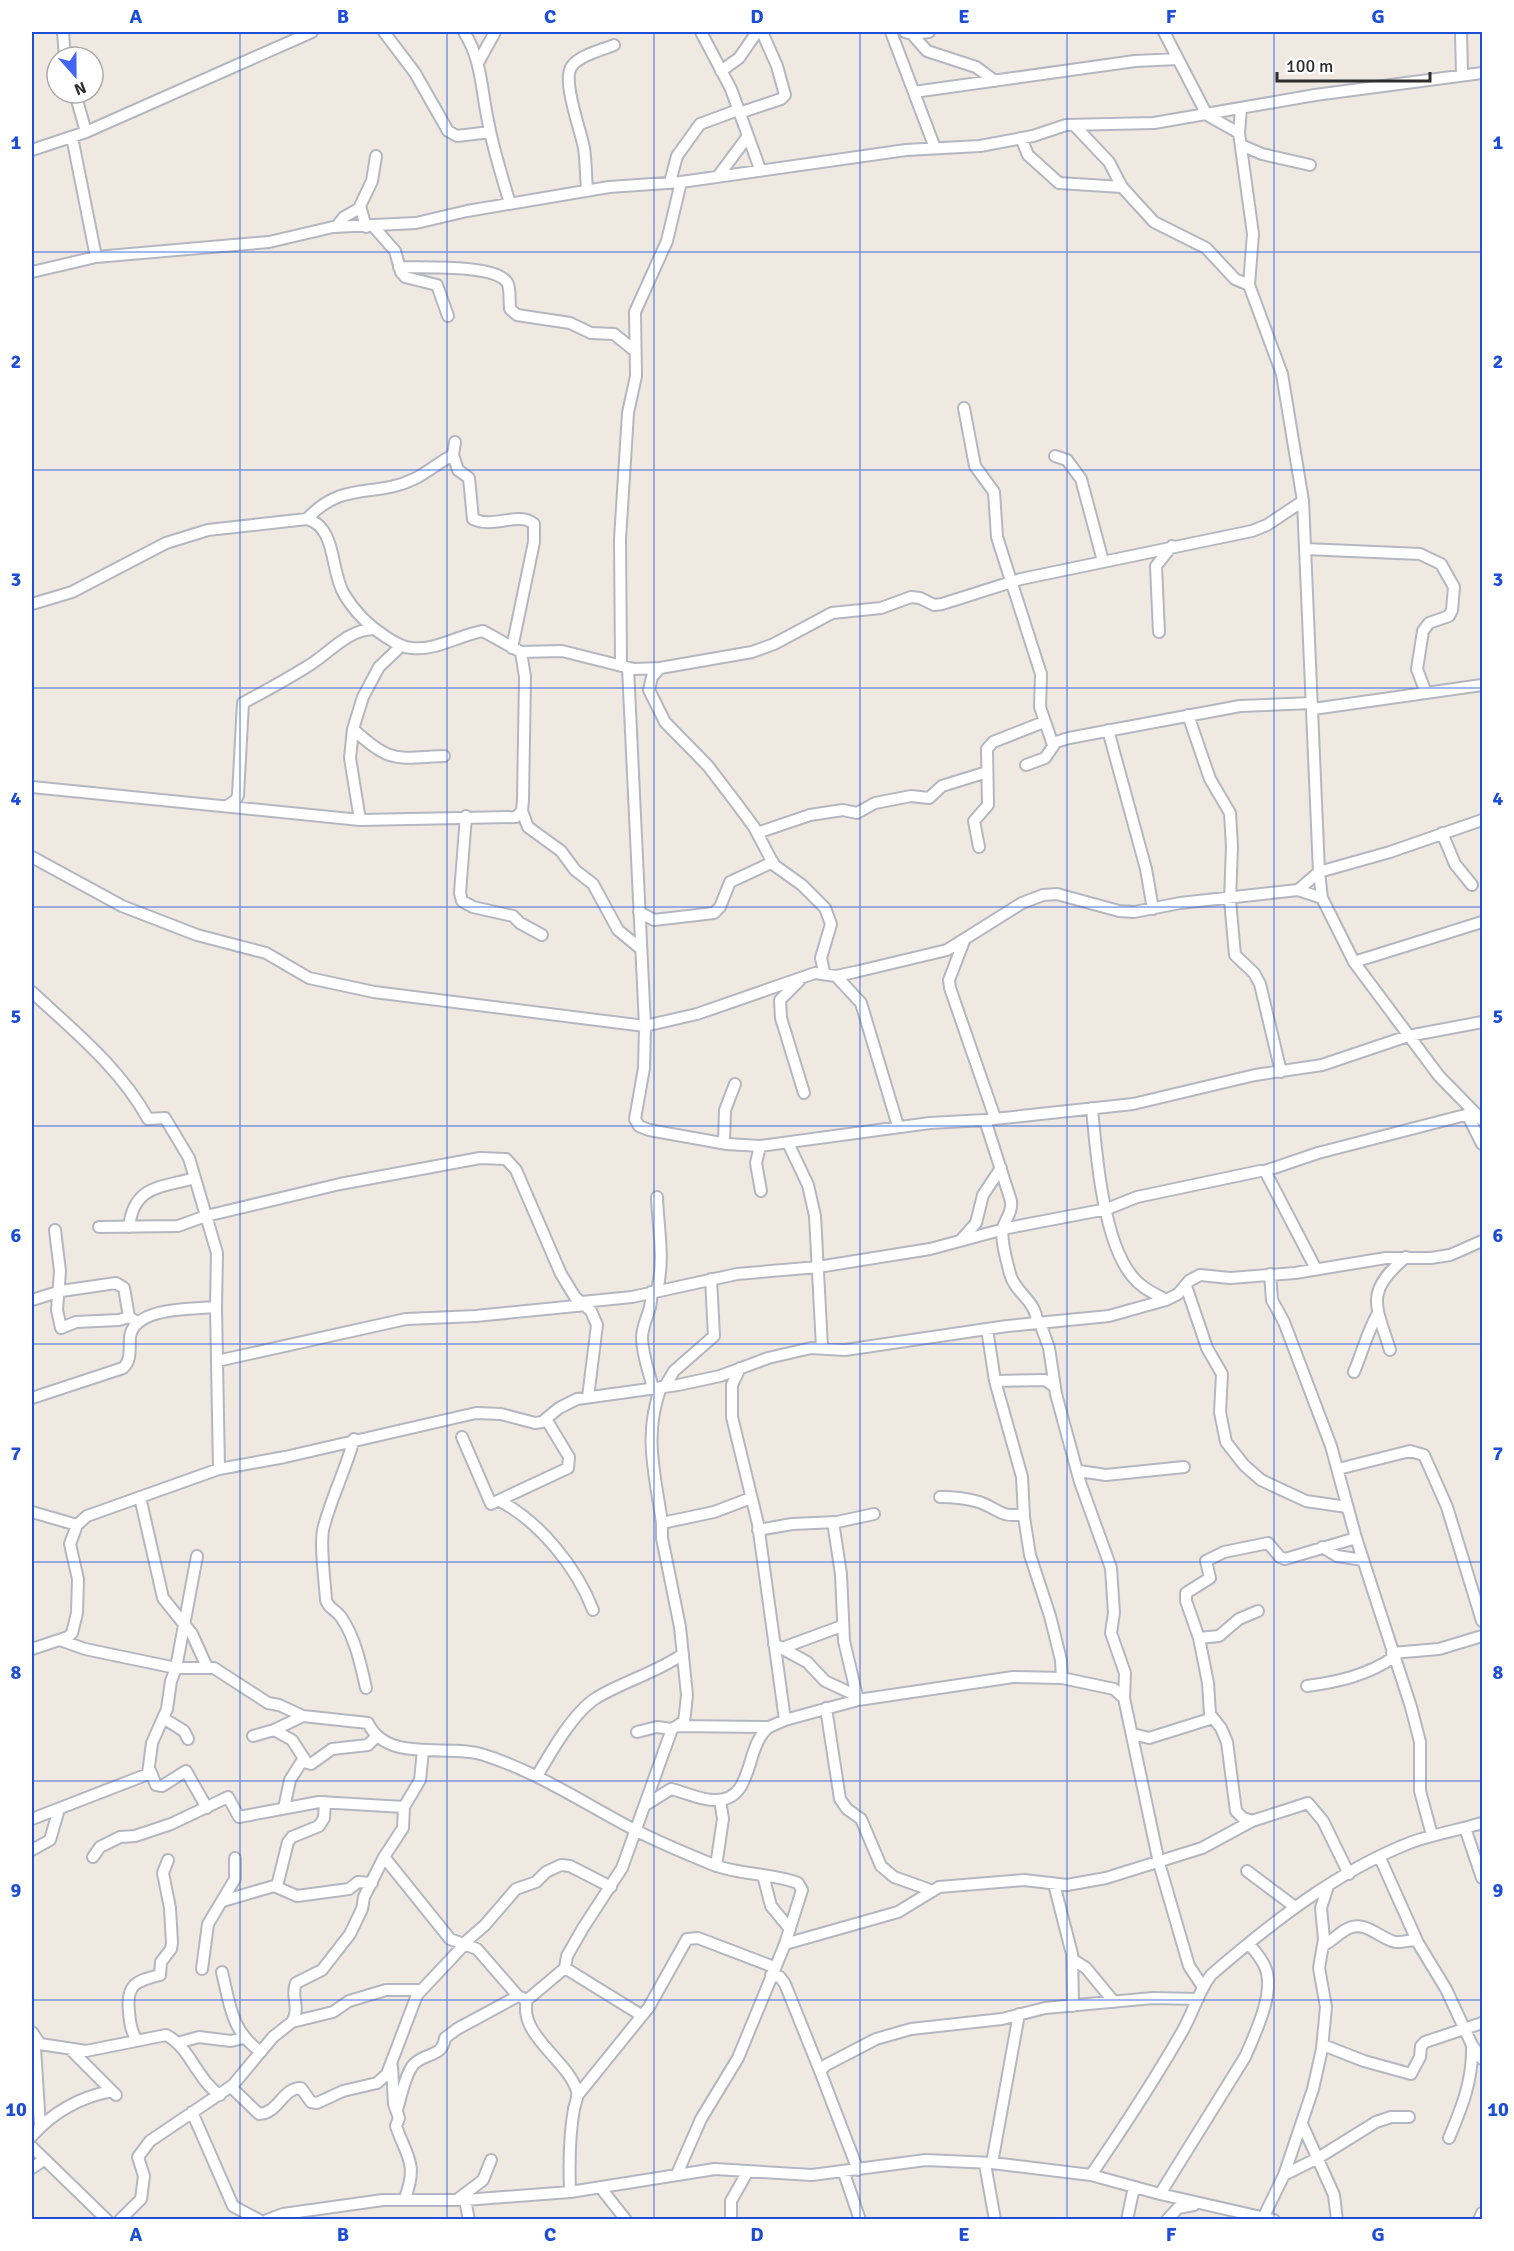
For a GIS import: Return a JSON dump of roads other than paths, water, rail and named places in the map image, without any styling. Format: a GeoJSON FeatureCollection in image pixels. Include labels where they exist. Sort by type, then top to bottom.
{"type":"FeatureCollection","features":[{"type":"Feature","properties":{"kind":"street"},"geometry":{"type":"LineString","coordinates":[[32,150],[86,132],[312,32]]}},
{"type":"Feature","properties":{"kind":"street"},"geometry":{"type":"LineString","coordinates":[[384,32],[415,73],[448,131],[457,136],[490,132]]}},
{"type":"Feature","properties":{"kind":"street"},"geometry":{"type":"LineString","coordinates":[[464,32],[479,61],[490,132],[510,204]]}},
{"type":"Feature","properties":{"kind":"street"},"geometry":{"type":"LineString","coordinates":[[479,61],[495,32]]}},
{"type":"Feature","properties":{"kind":"street"},"geometry":{"type":"LineString","coordinates":[[701,32],[739,111],[760,169]]}},
{"type":"Feature","properties":{"kind":"street"},"geometry":{"type":"LineString","coordinates":[[721,71],[740,57],[757,32]]}},
{"type":"Feature","properties":{"kind":"street"},"geometry":{"type":"LineString","coordinates":[[762,32],[777,66],[785,95],[781,99],[700,124],[677,156],[667,241],[637,303],[634,326],[636,376],[628,413],[620,539],[645,1026],[644,1068],[634,1111],[636,1123],[649,1130],[724,1143],[760,1146],[898,1126],[1133,1104],[1255,1075],[1347,1059],[1377,1045],[1408,1036],[1482,1022]]}},
{"type":"Feature","properties":{"kind":"street"},"geometry":{"type":"LineString","coordinates":[[891,32],[935,148]]}},
{"type":"Feature","properties":{"kind":"street"},"geometry":{"type":"LineString","coordinates":[[908,33],[929,32]]}},
{"type":"Feature","properties":{"kind":"street"},"geometry":{"type":"LineString","coordinates":[[1164,32],[1207,115],[1239,133]]}},
{"type":"Feature","properties":{"kind":"street"},"geometry":{"type":"LineString","coordinates":[[1461,32],[1462,74]]}},
{"type":"Feature","properties":{"kind":"street"},"geometry":{"type":"LineString","coordinates":[[908,33],[927,51],[976,67],[995,81]]}},
{"type":"Feature","properties":{"kind":"street"},"geometry":{"type":"LineString","coordinates":[[587,191],[584,147],[568,73],[579,61],[614,45]]}},
{"type":"Feature","properties":{"kind":"street"},"geometry":{"type":"LineString","coordinates":[[914,92],[1135,61],[1178,59]]}},
{"type":"Feature","properties":{"kind":"street"},"geometry":{"type":"LineString","coordinates":[[32,272],[96,257],[269,242],[336,227],[416,223],[587,191],[675,182],[760,169],[935,148],[980,146],[1074,125],[1154,123],[1316,95],[1482,73]]}},
{"type":"Feature","properties":{"kind":"street"},"geometry":{"type":"LineString","coordinates":[[78,105],[86,132]]}},
{"type":"Feature","properties":{"kind":"street"},"geometry":{"type":"LineString","coordinates":[[1241,108],[1239,133],[1252,220],[1249,285],[1282,374],[1303,501],[1322,898],[1354,962],[1439,1077],[1470,1113],[1482,1120]]}},
{"type":"Feature","properties":{"kind":"street"},"geometry":{"type":"LineString","coordinates":[[1074,125],[1113,167],[1122,187],[1154,222],[1206,248],[1235,279],[1249,285]]}},
{"type":"Feature","properties":{"kind":"street"},"geometry":{"type":"LineString","coordinates":[[718,175],[748,136]]}},
{"type":"Feature","properties":{"kind":"street"},"geometry":{"type":"LineString","coordinates":[[72,137],[96,257]]}},
{"type":"Feature","properties":{"kind":"street"},"geometry":{"type":"LineString","coordinates":[[1021,138],[1028,155],[1059,183],[1122,187]]}},
{"type":"Feature","properties":{"kind":"street"},"geometry":{"type":"LineString","coordinates":[[1241,145],[1262,153],[1310,165]]}},
{"type":"Feature","properties":{"kind":"street"},"geometry":{"type":"LineString","coordinates":[[336,227],[344,217],[360,208],[372,181],[376,156]]}},
{"type":"Feature","properties":{"kind":"street"},"geometry":{"type":"LineString","coordinates":[[360,208],[370,227],[394,251],[405,277],[437,285],[448,316]]}},
{"type":"Feature","properties":{"kind":"street"},"geometry":{"type":"LineString","coordinates":[[399,267],[438,269],[470,267],[504,278],[508,284],[510,309],[518,315],[570,323],[591,333],[614,334],[635,351]]}},
{"type":"Feature","properties":{"kind":"street"},"geometry":{"type":"LineString","coordinates":[[964,408],[975,466],[994,492],[997,537],[1041,674],[1040,707],[1053,745],[1049,755],[1026,765]]}},
{"type":"Feature","properties":{"kind":"street"},"geometry":{"type":"LineString","coordinates":[[455,442],[453,455],[458,470],[469,478],[473,519],[486,523],[522,517],[534,524],[534,542],[517,650],[525,677],[522,811],[528,827],[561,851],[575,870],[593,884],[618,930],[641,949]]}},
{"type":"Feature","properties":{"kind":"street"},"geometry":{"type":"LineString","coordinates":[[307,519],[316,509],[334,498],[414,479],[433,465],[453,455]]}},
{"type":"Feature","properties":{"kind":"street"},"geometry":{"type":"LineString","coordinates":[[1055,456],[1067,460],[1081,479],[1104,561]]}},
{"type":"Feature","properties":{"kind":"street"},"geometry":{"type":"LineString","coordinates":[[32,604],[78,590],[166,543],[208,530],[307,519],[319,524],[324,533],[343,593],[363,619],[401,646],[426,648],[483,631],[517,650],[562,651],[628,668],[660,668],[752,652],[774,644],[832,613],[881,608],[911,597],[920,598],[934,605],[1010,582],[1172,546],[1252,531],[1267,525],[1303,501]]}},
{"type":"Feature","properties":{"kind":"street"},"geometry":{"type":"LineString","coordinates":[[1159,632],[1156,566],[1172,546]]}},
{"type":"Feature","properties":{"kind":"street"},"geometry":{"type":"LineString","coordinates":[[1305,549],[1420,554],[1441,564],[1454,587],[1452,610],[1449,616],[1429,623],[1423,631],[1417,669],[1426,693]]}},
{"type":"Feature","properties":{"kind":"street"},"geometry":{"type":"LineString","coordinates":[[227,806],[236,800],[238,795],[243,704],[315,662],[330,647],[356,632],[375,629]]}},
{"type":"Feature","properties":{"kind":"street"},"geometry":{"type":"LineString","coordinates":[[360,819],[350,758],[353,729],[363,697],[379,666],[401,646]]}},
{"type":"Feature","properties":{"kind":"street"},"geometry":{"type":"LineString","coordinates":[[628,668],[648,690],[665,722],[720,780],[757,833],[772,862],[819,900],[829,916],[830,933],[821,957],[824,972]]}},
{"type":"Feature","properties":{"kind":"street"},"geometry":{"type":"LineString","coordinates":[[648,690],[652,677],[660,668]]}},
{"type":"Feature","properties":{"kind":"street"},"geometry":{"type":"LineString","coordinates":[[1053,745],[1069,738],[1107,730],[1240,706],[1313,706],[1482,685]]}},
{"type":"Feature","properties":{"kind":"street"},"geometry":{"type":"LineString","coordinates":[[1188,714],[1210,779],[1230,813],[1232,847],[1230,900],[1235,955],[1254,973],[1260,984],[1281,1072]]}},
{"type":"Feature","properties":{"kind":"street"},"geometry":{"type":"LineString","coordinates":[[980,847],[974,821],[988,805],[987,749],[993,742],[1044,722]]}},
{"type":"Feature","properties":{"kind":"street"},"geometry":{"type":"LineString","coordinates":[[353,729],[380,753],[395,758],[444,756]]}},
{"type":"Feature","properties":{"kind":"street"},"geometry":{"type":"LineString","coordinates":[[1107,730],[1146,869],[1152,909]]}},
{"type":"Feature","properties":{"kind":"street"},"geometry":{"type":"LineString","coordinates":[[757,833],[810,815],[843,810],[857,813],[872,804],[893,799],[911,796],[928,798],[942,786],[987,772]]}},
{"type":"Feature","properties":{"kind":"street"},"geometry":{"type":"LineString","coordinates":[[32,787],[84,794],[360,819],[421,820],[466,816],[505,818],[516,817],[522,811]]}},
{"type":"Feature","properties":{"kind":"street"},"geometry":{"type":"LineString","coordinates":[[466,816],[460,893],[462,901],[473,907],[513,916],[520,923],[542,935]]}},
{"type":"Feature","properties":{"kind":"street"},"geometry":{"type":"LineString","coordinates":[[1298,890],[1319,872],[1390,852],[1482,820]]}},
{"type":"Feature","properties":{"kind":"street"},"geometry":{"type":"LineString","coordinates":[[1442,833],[1455,864],[1472,885]]}},
{"type":"Feature","properties":{"kind":"street"},"geometry":{"type":"LineString","coordinates":[[32,856],[122,906],[197,935],[266,953],[309,978],[374,992],[645,1026],[697,1014],[824,972],[836,975],[928,955],[964,941],[1022,903],[1043,895],[1057,894],[1076,898],[1119,912],[1298,890],[1322,898]]}},
{"type":"Feature","properties":{"kind":"street"},"geometry":{"type":"LineString","coordinates":[[639,912],[654,920],[714,913],[720,907],[730,882],[772,862]]}},
{"type":"Feature","properties":{"kind":"street"},"geometry":{"type":"LineString","coordinates":[[1354,962],[1482,922]]}},
{"type":"Feature","properties":{"kind":"street"},"geometry":{"type":"LineString","coordinates":[[964,941],[949,980],[950,988],[990,1119],[1012,1210],[1003,1230],[1010,1276],[1034,1310],[1049,1348],[1055,1387],[1078,1471],[1111,1568],[1114,1612],[1112,1633],[1125,1673],[1124,1698],[1133,1734],[1143,1795],[1159,1863],[1189,1966],[1203,1987]]}},
{"type":"Feature","properties":{"kind":"street"},"geometry":{"type":"LineString","coordinates":[[836,975],[861,1003],[898,1126]]}},
{"type":"Feature","properties":{"kind":"street"},"geometry":{"type":"LineString","coordinates":[[801,980],[780,1000],[782,1018],[804,1093]]}},
{"type":"Feature","properties":{"kind":"street"},"geometry":{"type":"LineString","coordinates":[[32,992],[37,1003],[101,1057],[136,1097],[148,1119],[165,1118],[184,1146],[217,1253],[219,1468]]}},
{"type":"Feature","properties":{"kind":"street"},"geometry":{"type":"LineString","coordinates":[[724,1143],[725,1110],[735,1084]]}},
{"type":"Feature","properties":{"kind":"street"},"geometry":{"type":"LineString","coordinates":[[1092,1108],[1099,1176],[1110,1229],[1132,1276],[1143,1287],[1166,1300]]}},
{"type":"Feature","properties":{"kind":"street"},"geometry":{"type":"LineString","coordinates":[[1470,1113],[1482,1144]]}},
{"type":"Feature","properties":{"kind":"street"},"geometry":{"type":"LineString","coordinates":[[217,1361],[406,1319],[476,1316],[584,1304],[624,1298],[711,1279],[818,1267],[930,1249],[1003,1230],[1107,1209],[1137,1197],[1265,1171],[1318,1153],[1470,1113]]}},
{"type":"Feature","properties":{"kind":"street"},"geometry":{"type":"LineString","coordinates":[[788,1143],[808,1185],[815,1216],[822,1347]]}},
{"type":"Feature","properties":{"kind":"street"},"geometry":{"type":"LineString","coordinates":[[760,1146],[756,1163],[761,1191]]}},
{"type":"Feature","properties":{"kind":"street"},"geometry":{"type":"LineString","coordinates":[[99,1227],[178,1226],[206,1216],[340,1184],[480,1158],[501,1157],[512,1163],[561,1274],[575,1297],[584,1304],[597,1325],[588,1397]]}},
{"type":"Feature","properties":{"kind":"street"},"geometry":{"type":"LineString","coordinates":[[961,1241],[976,1223],[984,1195],[1001,1168]]}},
{"type":"Feature","properties":{"kind":"street"},"geometry":{"type":"LineString","coordinates":[[1265,1171],[1312,1270]]}},
{"type":"Feature","properties":{"kind":"street"},"geometry":{"type":"LineString","coordinates":[[129,1227],[133,1206],[141,1195],[195,1178]]}},
{"type":"Feature","properties":{"kind":"street"},"geometry":{"type":"LineString","coordinates":[[657,1197],[657,1231],[661,1240],[660,1274],[642,1338],[660,1387]]}},
{"type":"Feature","properties":{"kind":"street"},"geometry":{"type":"LineString","coordinates":[[55,1230],[60,1266],[57,1292],[58,1318],[62,1329],[76,1322],[133,1319],[166,1312],[216,1306]]}},
{"type":"Feature","properties":{"kind":"street"},"geometry":{"type":"LineString","coordinates":[[32,1649],[60,1640],[72,1633],[77,1613],[78,1580],[69,1544],[77,1525],[87,1516],[219,1468],[285,1457],[354,1439],[476,1413],[501,1414],[527,1424],[546,1419],[567,1403],[588,1397],[720,1376],[768,1358],[822,1347],[845,1350],[1073,1317],[1109,1316],[1166,1300],[1178,1294],[1200,1275],[1230,1278],[1406,1257],[1450,1255],[1482,1241]]}},
{"type":"Feature","properties":{"kind":"street"},"geometry":{"type":"LineString","coordinates":[[1354,1372],[1364,1351],[1367,1333],[1377,1315],[1382,1280],[1406,1257]]}},
{"type":"Feature","properties":{"kind":"street"},"geometry":{"type":"LineString","coordinates":[[1270,1274],[1272,1300],[1284,1322],[1338,1469],[1356,1538],[1420,1742],[1420,1791],[1432,1835]]}},
{"type":"Feature","properties":{"kind":"street"},"geometry":{"type":"LineString","coordinates":[[397,2110],[408,2074],[414,2063],[438,2053],[446,2038],[457,2029],[522,1998],[565,1968],[567,1956],[622,1868],[675,1727],[684,1721],[683,1654],[662,1538],[650,1433],[653,1407],[660,1387],[674,1371],[714,1336],[711,1279]]}},
{"type":"Feature","properties":{"kind":"street"},"geometry":{"type":"LineString","coordinates":[[32,1300],[57,1292],[108,1284],[121,1285],[133,1319],[129,1356],[123,1368],[32,1398]]}},
{"type":"Feature","properties":{"kind":"street"},"geometry":{"type":"LineString","coordinates":[[1186,1286],[1207,1348],[1222,1374],[1220,1412],[1226,1442],[1248,1469],[1261,1480],[1306,1501],[1347,1507]]}},
{"type":"Feature","properties":{"kind":"street"},"geometry":{"type":"LineString","coordinates":[[1377,1315],[1390,1350]]}},
{"type":"Feature","properties":{"kind":"street"},"geometry":{"type":"LineString","coordinates":[[987,1329],[995,1381],[1022,1477],[1030,1555],[1058,1650],[1062,1678]]}},
{"type":"Feature","properties":{"kind":"street"},"geometry":{"type":"LineString","coordinates":[[740,1368],[733,1379],[731,1392],[734,1425],[758,1530],[778,1646],[785,1720]]}},
{"type":"Feature","properties":{"kind":"street"},"geometry":{"type":"LineString","coordinates":[[720,1376],[731,1392]]}},
{"type":"Feature","properties":{"kind":"street"},"geometry":{"type":"LineString","coordinates":[[995,1381],[1045,1380],[1055,1387]]}},
{"type":"Feature","properties":{"kind":"street"},"geometry":{"type":"LineString","coordinates":[[462,1437],[490,1504],[568,1468],[569,1456],[546,1419]]}},
{"type":"Feature","properties":{"kind":"street"},"geometry":{"type":"LineString","coordinates":[[354,1439],[346,1470],[336,1489],[323,1527],[326,1600],[327,1605],[342,1618],[356,1651],[366,1688]]}},
{"type":"Feature","properties":{"kind":"street"},"geometry":{"type":"LineString","coordinates":[[1338,1469],[1410,1451],[1424,1455],[1447,1507],[1482,1621]]}},
{"type":"Feature","properties":{"kind":"street"},"geometry":{"type":"LineString","coordinates":[[1078,1471],[1106,1475],[1184,1467]]}},
{"type":"Feature","properties":{"kind":"street"},"geometry":{"type":"LineString","coordinates":[[140,1497],[163,1598],[197,1642],[207,1667]]}},
{"type":"Feature","properties":{"kind":"street"},"geometry":{"type":"LineString","coordinates":[[940,1497],[982,1503],[1000,1515],[1012,1517],[1024,1513]]}},
{"type":"Feature","properties":{"kind":"street"},"geometry":{"type":"LineString","coordinates":[[662,1523],[714,1512],[751,1498]]}},
{"type":"Feature","properties":{"kind":"street"},"geometry":{"type":"LineString","coordinates":[[500,1501],[519,1511],[565,1559],[582,1582],[593,1610]]}},
{"type":"Feature","properties":{"kind":"street"},"geometry":{"type":"LineString","coordinates":[[32,1512],[77,1525]]}},
{"type":"Feature","properties":{"kind":"street"},"geometry":{"type":"LineString","coordinates":[[758,1530],[792,1524],[833,1522],[874,1514]]}},
{"type":"Feature","properties":{"kind":"street"},"geometry":{"type":"LineString","coordinates":[[833,1522],[840,1566],[842,1626],[858,1698]]}},
{"type":"Feature","properties":{"kind":"street"},"geometry":{"type":"LineString","coordinates":[[1252,1821],[1236,1812],[1227,1742],[1224,1732],[1213,1718],[1199,1638],[1185,1598],[1190,1588],[1210,1578],[1206,1561],[1209,1558],[1264,1543],[1272,1545],[1282,1558],[1356,1538]]}},
{"type":"Feature","properties":{"kind":"street"},"geometry":{"type":"LineString","coordinates":[[1322,1547],[1337,1556],[1363,1560]]}},
{"type":"Feature","properties":{"kind":"street"},"geometry":{"type":"LineString","coordinates":[[197,1556],[176,1668],[171,1681],[168,1709],[152,1743],[150,1770],[156,1785],[162,1786],[186,1771],[207,1808]]}},
{"type":"Feature","properties":{"kind":"street"},"geometry":{"type":"LineString","coordinates":[[1199,1638],[1219,1636],[1239,1619],[1258,1611]]}},
{"type":"Feature","properties":{"kind":"street"},"geometry":{"type":"LineString","coordinates":[[778,1646],[842,1626]]}},
{"type":"Feature","properties":{"kind":"street"},"geometry":{"type":"LineString","coordinates":[[1306,1686],[1335,1682],[1380,1666],[1393,1655],[1439,1648],[1482,1636]]}},
{"type":"Feature","properties":{"kind":"street"},"geometry":{"type":"LineString","coordinates":[[60,1640],[85,1649],[176,1668],[207,1667],[222,1672],[256,1698],[303,1716],[368,1723],[376,1737],[403,1748],[470,1750],[537,1776],[636,1830],[716,1866],[795,1881],[800,1885],[802,1890],[785,1944],[738,2058],[701,2120],[677,2174]]}},
{"type":"Feature","properties":{"kind":"street"},"geometry":{"type":"LineString","coordinates":[[778,1646],[807,1662],[825,1681],[858,1698]]}},
{"type":"Feature","properties":{"kind":"street"},"geometry":{"type":"LineString","coordinates":[[537,1776],[568,1727],[595,1699],[655,1672],[683,1654]]}},
{"type":"Feature","properties":{"kind":"street"},"geometry":{"type":"LineString","coordinates":[[647,1804],[671,1789],[720,1800],[741,1789],[759,1734],[785,1720],[858,1698],[1013,1677],[1062,1678],[1114,1689],[1124,1698]]}},
{"type":"Feature","properties":{"kind":"street"},"geometry":{"type":"LineString","coordinates":[[826,1708],[840,1800],[847,1809],[861,1819],[875,1858],[886,1872],[894,1877],[933,1890]]}},
{"type":"Feature","properties":{"kind":"street"},"geometry":{"type":"LineString","coordinates":[[253,1736],[274,1730],[303,1716]]}},
{"type":"Feature","properties":{"kind":"street"},"geometry":{"type":"LineString","coordinates":[[163,1718],[184,1731],[188,1739]]}},
{"type":"Feature","properties":{"kind":"street"},"geometry":{"type":"LineString","coordinates":[[1133,1734],[1149,1738],[1213,1718]]}},
{"type":"Feature","properties":{"kind":"street"},"geometry":{"type":"LineString","coordinates":[[637,1732],[657,1727],[769,1727]]}},
{"type":"Feature","properties":{"kind":"street"},"geometry":{"type":"LineString","coordinates":[[274,1730],[292,1740],[307,1763],[314,1763],[334,1748],[368,1745],[376,1737]]}},
{"type":"Feature","properties":{"kind":"street"},"geometry":{"type":"LineString","coordinates":[[292,2022],[297,2013],[294,1988],[296,1983],[322,1970],[344,1945],[384,1857],[403,1828],[404,1807],[420,1780],[423,1750]]}},
{"type":"Feature","properties":{"kind":"street"},"geometry":{"type":"LineString","coordinates":[[284,1808],[290,1780],[304,1758]]}},
{"type":"Feature","properties":{"kind":"street"},"geometry":{"type":"LineString","coordinates":[[32,1819],[148,1774],[150,1770]]}},
{"type":"Feature","properties":{"kind":"street"},"geometry":{"type":"LineString","coordinates":[[93,1857],[100,1847],[120,1837],[135,1836],[207,1808],[228,1797],[239,1817],[325,1802],[404,1807]]}},
{"type":"Feature","properties":{"kind":"street"},"geometry":{"type":"LineString","coordinates":[[716,1866],[723,1819],[720,1800]]}},
{"type":"Feature","properties":{"kind":"street"},"geometry":{"type":"LineString","coordinates":[[278,1886],[288,1842],[292,1837],[320,1826],[324,1818],[325,1802]]}},
{"type":"Feature","properties":{"kind":"street"},"geometry":{"type":"LineString","coordinates":[[785,1944],[898,1912],[933,1890],[946,1886],[1024,1880],[1054,1884],[1082,1883],[1159,1863],[1202,1848],[1252,1821],[1308,1803],[1323,1821],[1349,1874]]}},
{"type":"Feature","properties":{"kind":"street"},"geometry":{"type":"LineString","coordinates":[[32,1850],[50,1840],[59,1809]]}},
{"type":"Feature","properties":{"kind":"street"},"geometry":{"type":"LineString","coordinates":[[1091,2175],[1146,2094],[1189,2021],[1203,1987],[1211,1975],[1294,1907],[1349,1874],[1432,1835],[1482,1822]]}},
{"type":"Feature","properties":{"kind":"street"},"geometry":{"type":"LineString","coordinates":[[1465,1828],[1482,1878]]}},
{"type":"Feature","properties":{"kind":"street"},"geometry":{"type":"LineString","coordinates":[[384,1857],[450,1939],[477,1949],[522,1998],[531,2026],[559,2060],[577,2091],[569,2156],[570,2192]]}},
{"type":"Feature","properties":{"kind":"street"},"geometry":{"type":"LineString","coordinates":[[202,1969],[208,1923],[235,1879],[235,1858]]}},
{"type":"Feature","properties":{"kind":"street"},"geometry":{"type":"LineString","coordinates":[[1380,1858],[1417,1941],[1446,1989],[1472,2046],[1482,2059]]}},
{"type":"Feature","properties":{"kind":"street"},"geometry":{"type":"LineString","coordinates":[[136,2039],[130,2030],[129,1992],[139,1982],[160,1975],[161,1962],[171,1949],[171,1908],[163,1873],[168,1860]]}},
{"type":"Feature","properties":{"kind":"street"},"geometry":{"type":"LineString","coordinates":[[231,2087],[253,2111],[265,2114],[275,2108],[289,2090],[296,2088],[301,2088],[311,2102],[317,2103],[343,2091],[377,2083],[383,2079],[392,2066],[421,1990],[485,1925],[516,1889],[536,1882],[546,1872],[561,1865],[570,1866],[611,1887]]}},
{"type":"Feature","properties":{"kind":"street"},"geometry":{"type":"LineString","coordinates":[[1247,1871],[1294,1907]]}},
{"type":"Feature","properties":{"kind":"street"},"geometry":{"type":"LineString","coordinates":[[763,1875],[771,1906],[790,1929]]}},
{"type":"Feature","properties":{"kind":"street"},"geometry":{"type":"LineString","coordinates":[[278,1886],[287,1894],[297,1896],[349,1889],[358,1882],[372,1883]]}},
{"type":"Feature","properties":{"kind":"street"},"geometry":{"type":"LineString","coordinates":[[1054,1884],[1072,1959],[1073,2006]]}},
{"type":"Feature","properties":{"kind":"street"},"geometry":{"type":"LineString","coordinates":[[223,1900],[278,1886]]}},
{"type":"Feature","properties":{"kind":"street"},"geometry":{"type":"LineString","coordinates":[[267,2220],[283,2214],[405,2198],[461,2200],[570,2192],[716,2169],[812,2175],[844,2173],[926,2160],[1091,2175],[1160,2194],[1269,2218],[1302,2124],[1323,2045],[1326,2007],[1319,1968],[1324,1945],[1321,1908],[1328,1886]]}},
{"type":"Feature","properties":{"kind":"street"},"geometry":{"type":"LineString","coordinates":[[1324,1945],[1345,1930],[1355,1926],[1368,1928],[1398,1942],[1409,1939],[1417,1941]]}},
{"type":"Feature","properties":{"kind":"street"},"geometry":{"type":"LineString","coordinates":[[577,2097],[649,2007],[678,1953],[690,1937],[772,1971],[780,1977],[785,1984],[858,2170]]}},
{"type":"Feature","properties":{"kind":"street"},"geometry":{"type":"LineString","coordinates":[[1160,2194],[1245,2057],[1255,2034],[1269,1981],[1265,1965],[1249,1944]]}},
{"type":"Feature","properties":{"kind":"street"},"geometry":{"type":"LineString","coordinates":[[1072,1959],[1086,1968],[1114,2002]]}},
{"type":"Feature","properties":{"kind":"street"},"geometry":{"type":"LineString","coordinates":[[565,1968],[641,2015]]}},
{"type":"Feature","properties":{"kind":"street"},"geometry":{"type":"LineString","coordinates":[[222,1972],[232,2016],[243,2038],[261,2052]]}},
{"type":"Feature","properties":{"kind":"street"},"geometry":{"type":"LineString","coordinates":[[120,2220],[141,2199],[144,2176],[139,2161],[140,2154],[150,2141],[231,2087],[280,2030],[292,2022],[333,2012],[349,2001],[386,1990],[421,1990]]}},
{"type":"Feature","properties":{"kind":"street"},"geometry":{"type":"LineString","coordinates":[[820,2071],[852,2051],[885,2036],[911,2029],[1002,2019],[1045,2008],[1153,1998],[1198,1999]]}},
{"type":"Feature","properties":{"kind":"street"},"geometry":{"type":"LineString","coordinates":[[995,2220],[988,2164],[1019,2014]]}},
{"type":"Feature","properties":{"kind":"street"},"geometry":{"type":"LineString","coordinates":[[1323,2045],[1364,2061],[1411,2074],[1420,2057],[1421,2046],[1425,2042],[1482,2023]]}},
{"type":"Feature","properties":{"kind":"street"},"geometry":{"type":"LineString","coordinates":[[32,2032],[36,2047],[40,2126]]}},
{"type":"Feature","properties":{"kind":"street"},"geometry":{"type":"LineString","coordinates":[[36,2047],[92,2050],[136,2039],[166,2035],[177,2043],[207,2084],[220,2095]]}},
{"type":"Feature","properties":{"kind":"street"},"geometry":{"type":"LineString","coordinates":[[177,2043],[199,2037],[231,2041],[243,2038]]}},
{"type":"Feature","properties":{"kind":"street"},"geometry":{"type":"LineString","coordinates":[[1449,2138],[1469,2088],[1473,2066],[1472,2046]]}},
{"type":"Feature","properties":{"kind":"street"},"geometry":{"type":"LineString","coordinates":[[32,2136],[40,2126],[82,2098],[115,2094],[72,2050]]}},
{"type":"Feature","properties":{"kind":"street"},"geometry":{"type":"LineString","coordinates":[[392,2066],[394,2104],[399,2118],[396,2126],[407,2148],[412,2169],[412,2180],[405,2198]]}},
{"type":"Feature","properties":{"kind":"street"},"geometry":{"type":"LineString","coordinates":[[192,2112],[233,2206],[259,2220]]}},
{"type":"Feature","properties":{"kind":"street"},"geometry":{"type":"LineString","coordinates":[[1284,2175],[1318,2158],[1334,2145],[1384,2118],[1409,2116]]}},
{"type":"Feature","properties":{"kind":"street"},"geometry":{"type":"LineString","coordinates":[[1302,2124],[1334,2195],[1337,2220]]}},
{"type":"Feature","properties":{"kind":"street"},"geometry":{"type":"LineString","coordinates":[[32,2147],[107,2220]]}},
{"type":"Feature","properties":{"kind":"street"},"geometry":{"type":"LineString","coordinates":[[32,2168],[44,2160]]}},
{"type":"Feature","properties":{"kind":"street"},"geometry":{"type":"LineString","coordinates":[[461,2200],[483,2180],[492,2160]]}},
{"type":"Feature","properties":{"kind":"street"},"geometry":{"type":"LineString","coordinates":[[731,2220],[731,2201],[748,2171]]}},
{"type":"Feature","properties":{"kind":"street"},"geometry":{"type":"LineString","coordinates":[[844,2173],[860,2220]]}},
{"type":"Feature","properties":{"kind":"street"},"geometry":{"type":"LineString","coordinates":[[600,2187],[626,2220]]}},
{"type":"Feature","properties":{"kind":"street"},"geometry":{"type":"LineString","coordinates":[[1127,2220],[1134,2187]]}},
{"type":"Feature","properties":{"kind":"street"},"geometry":{"type":"LineString","coordinates":[[461,2200],[469,2220]]}},
{"type":"Feature","properties":{"kind":"street"},"geometry":{"type":"LineString","coordinates":[[1167,2220],[1178,2208],[1204,2204]]}},
{"type":"Feature","properties":{"kind":"street"},"geometry":{"type":"LineString","coordinates":[[1479,2220],[1482,2214]]}}]}
